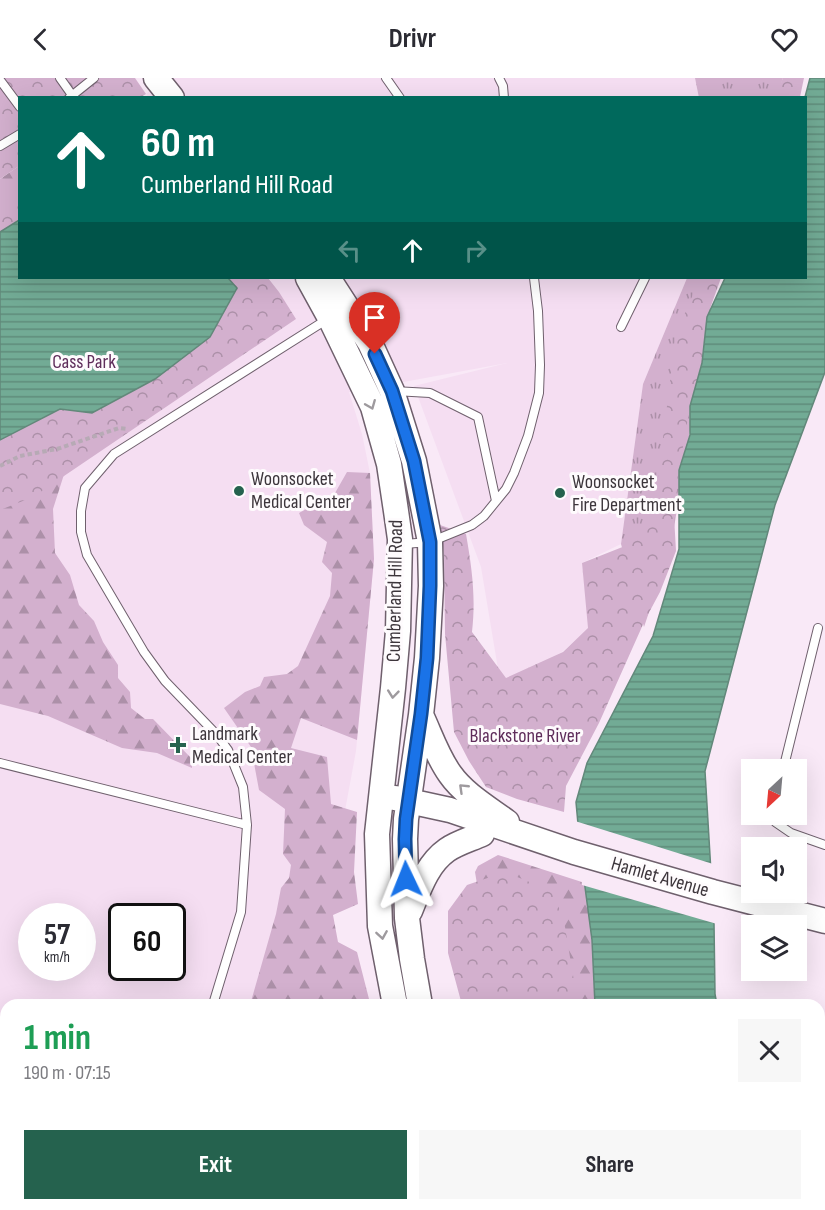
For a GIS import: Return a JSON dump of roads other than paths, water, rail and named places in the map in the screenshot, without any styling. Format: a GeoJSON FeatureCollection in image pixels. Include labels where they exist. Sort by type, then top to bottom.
{"type":"FeatureCollection","features":[{"type":"Feature","properties":{"kind":"main road"},"geometry":{"type":"LineString","coordinates":[[156,78],[170,96]]}},
{"type":"Feature","properties":{"kind":"main road","name":"Cumberland Hill Road"},"geometry":{"type":"LineString","coordinates":[[309,279],[373,407],[389,464],[396,511],[399,545],[398,631],[380,805],[377,857],[380,926],[394,999]]}},
{"type":"Feature","properties":{"kind":"main road","name":"Cumberland Hill Road"},"geometry":{"type":"LineString","coordinates":[[329,279],[370,343],[392,391],[414,461],[430,542],[427,658],[405,839],[407,918],[419,999]]}},
{"type":"Feature","properties":{"kind":"main road"},"geometry":{"type":"LineString","coordinates":[[421,714],[450,775],[467,792],[526,836]]}},
{"type":"Feature","properties":{"kind":"main road","name":"Hamlet Avenue"},"geometry":{"type":"LineString","coordinates":[[380,805],[407,810],[450,810],[574,852],[825,921]]}},
{"type":"Feature","properties":{"kind":"main road","name":"Hamlet Avenue"},"geometry":{"type":"LineString","coordinates":[[407,810],[429,822],[482,834],[526,836]]}},
{"type":"Feature","properties":{"kind":"main road"},"geometry":{"type":"LineString","coordinates":[[407,918],[421,882],[436,859],[448,849],[482,834]]}},
{"type":"Feature","properties":{"kind":"lane"},"geometry":{"type":"LineString","coordinates":[[60,78],[71,96],[94,78]]}},
{"type":"Feature","properties":{"kind":"lane"},"geometry":{"type":"LineString","coordinates":[[386,78],[399,96]]}},
{"type":"Feature","properties":{"kind":"lane"},"geometry":{"type":"LineString","coordinates":[[499,78],[504,96]]}},
{"type":"Feature","properties":{"kind":"lane"},"geometry":{"type":"LineString","coordinates":[[0,80],[18,104]]}},
{"type":"Feature","properties":{"kind":"lane"},"geometry":{"type":"LineString","coordinates":[[0,146],[18,135]]}},
{"type":"Feature","properties":{"kind":"lane"},"geometry":{"type":"LineString","coordinates":[[399,545],[430,542],[472,525],[484,516],[506,489],[528,436],[539,393],[538,311],[534,279]]}},
{"type":"Feature","properties":{"kind":"lane"},"geometry":{"type":"LineString","coordinates":[[621,327],[645,279]]}},
{"type":"Feature","properties":{"kind":"lane"},"geometry":{"type":"LineString","coordinates":[[216,999],[240,912],[247,825],[243,787],[228,750],[217,735],[165,681],[149,659],[87,555],[81,532],[81,511],[85,488],[114,454],[330,318]]}},
{"type":"Feature","properties":{"kind":"lane"},"geometry":{"type":"LineString","coordinates":[[392,391],[430,393],[478,417],[496,501]]}},
{"type":"Feature","properties":{"kind":"lane"},"geometry":{"type":"LineString","coordinates":[[786,759],[818,628]]}},
{"type":"Feature","properties":{"kind":"lane"},"geometry":{"type":"LineString","coordinates":[[0,763],[247,825]]}},
{"type":"Feature","properties":{"kind":"lane"},"geometry":{"type":"LineString","coordinates":[[779,825],[791,833],[825,845]]}},
{"type":"Feature","properties":{"kind":"place","name":"Woonsocket Medical Center"},"geometry":{"type":"Point","coordinates":[239,491]}},
{"type":"Feature","properties":{"kind":"place","name":"Woonsocket Fire Department"},"geometry":{"type":"Point","coordinates":[560,493]}},
{"type":"Feature","properties":{"kind":"place","name":"Landmark Medical Center"},"geometry":{"type":"Point","coordinates":[178,745]}},
{"type":"Feature","properties":{"kind":"park label","name":"Cass Park"},"geometry":{"type":"Point","coordinates":[84,362]}},
{"type":"Feature","properties":{"kind":"park label","name":"Blackstone River"},"geometry":{"type":"Point","coordinates":[525,736]}}]}
